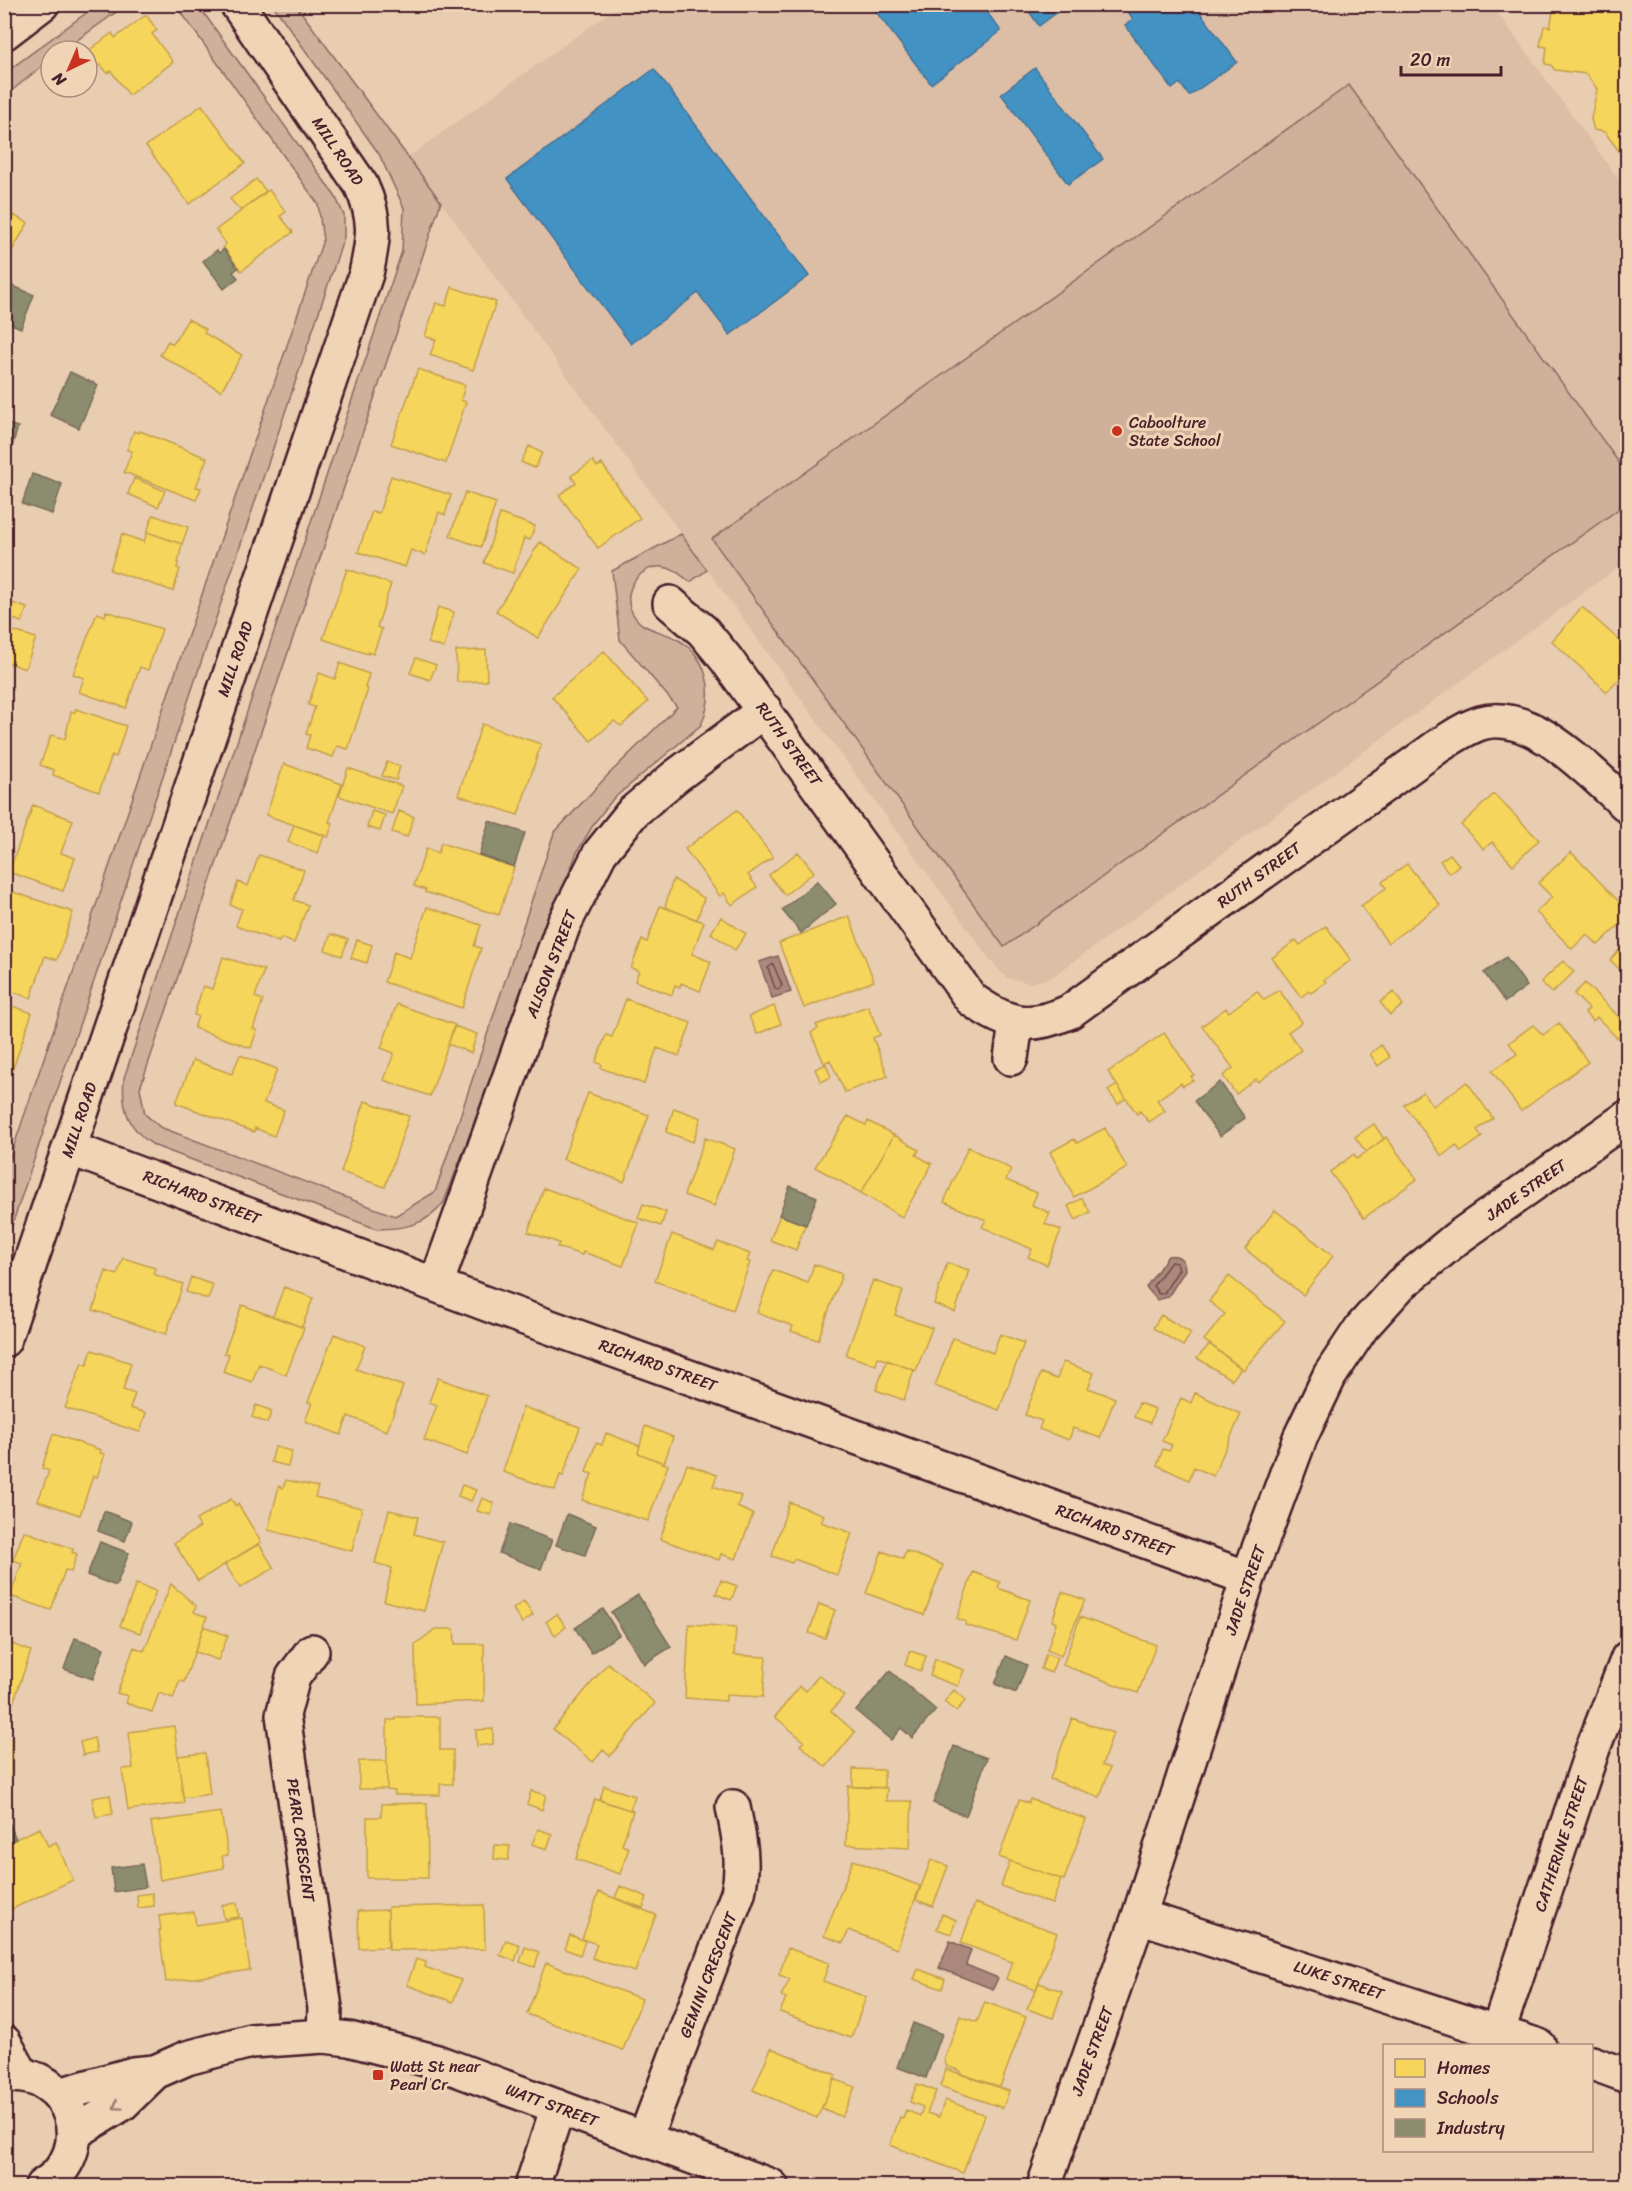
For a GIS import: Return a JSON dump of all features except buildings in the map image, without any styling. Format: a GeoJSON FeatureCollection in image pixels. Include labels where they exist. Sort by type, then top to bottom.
{"type":"FeatureCollection","features":[{"type":"Feature","properties":{"kind":"street"},"geometry":{"type":"LineString","coordinates":[[4,33],[42,4]]}},
{"type":"Feature","properties":{"kind":"street","name":"MILL ROAD"},"geometry":{"type":"LineString","coordinates":[[4,1340],[366,274],[372,243],[373,211],[361,184],[237,4]]}},
{"type":"Feature","properties":{"kind":"street","name":"RUTH STREET"},"geometry":{"type":"LineString","coordinates":[[670,603],[704,631],[765,710],[971,999],[992,1015],[1016,1024],[1046,1022],[1069,1012],[1437,747],[1464,729],[1483,722],[1499,720],[1539,733],[1628,806]]}},
{"type":"Feature","properties":{"kind":"street","name":"ALISON STREET"},"geometry":{"type":"LineString","coordinates":[[436,1285],[563,926],[600,853],[633,812],[676,776],[765,710]]}},
{"type":"Feature","properties":{"kind":"street"},"geometry":{"type":"LineString","coordinates":[[1011,1058],[1016,1024]]}},
{"type":"Feature","properties":{"kind":"street","name":"JADE STREET"},"geometry":{"type":"LineString","coordinates":[[1044,2187],[1139,1916],[1248,1578],[1300,1438],[1330,1375],[1362,1327],[1400,1285],[1457,1238],[1628,1117]]}},
{"type":"Feature","properties":{"kind":"street","name":"RICHARD STREET"},"geometry":{"type":"LineString","coordinates":[[69,1148],[436,1285],[1248,1578]]}},
{"type":"Feature","properties":{"kind":"street","name":"PEARL CRESCENT"},"geometry":{"type":"LineString","coordinates":[[312,1652],[293,1677],[283,1715],[325,2008],[324,2036]]}},
{"type":"Feature","properties":{"kind":"street","name":"CATHERINE STREET"},"geometry":{"type":"LineString","coordinates":[[1498,2031],[1593,1748],[1628,1658]]}},
{"type":"Feature","properties":{"kind":"street","name":"GEMINI CRESCENT"},"geometry":{"type":"LineString","coordinates":[[645,2138],[736,1900],[742,1877],[741,1848],[733,1807]]}},
{"type":"Feature","properties":{"kind":"street","name":"LUKE STREET"},"geometry":{"type":"LineString","coordinates":[[1139,1916],[1534,2044]]}},
{"type":"Feature","properties":{"kind":"street","name":"WATT STREET"},"geometry":{"type":"LineString","coordinates":[[59,2095],[123,2076],[155,2072],[187,2058],[230,2045],[282,2037],[324,2036],[383,2046],[437,2062],[771,2187]]}},
{"type":"Feature","properties":{"kind":"street"},"geometry":{"type":"LineString","coordinates":[[4,2042],[13,2075],[42,2082],[59,2095],[70,2113],[74,2133],[70,2154],[56,2182]]}},
{"type":"Feature","properties":{"kind":"street"},"geometry":{"type":"LineString","coordinates":[[1593,2063],[1628,2076]]}},
{"type":"Feature","properties":{"kind":"street","name":"WATT STREET"},"geometry":{"type":"LineString","coordinates":[[74,2133],[122,2104],[155,2072]]}},
{"type":"Feature","properties":{"kind":"street"},"geometry":{"type":"LineString","coordinates":[[532,2187],[558,2107]]}},
{"type":"Feature","properties":{"kind":"shaded area"},"geometry":{"type":"Polygon","coordinates":[[[97,5],[126,5],[79,39],[51,39],[97,5]]]}},
{"type":"Feature","properties":{"kind":"shaded area"},"geometry":{"type":"Polygon","coordinates":[[[176,5],[198,5],[335,196],[344,215],[344,237],[5,1246],[5,1172],[323,240],[318,204],[176,5]]]}},
{"type":"Feature","properties":{"kind":"shaded area"},"geometry":{"type":"Polygon","coordinates":[[[273,5],[296,5],[441,202],[140,1088],[145,1114],[160,1127],[395,1216],[435,1192],[554,833],[607,776],[677,707],[620,640],[612,571],[681,534],[707,570],[690,582],[671,569],[655,567],[641,574],[631,587],[629,602],[639,622],[686,645],[702,665],[708,688],[706,713],[701,725],[613,799],[595,822],[577,852],[444,1202],[438,1210],[423,1221],[396,1228],[377,1229],[155,1146],[138,1133],[128,1117],[124,1099],[124,1078],[402,251],[404,208],[379,154],[273,5]]]}},
{"type":"Feature","properties":{"kind":"shaded area","name":"Caboolture State School"},"geometry":{"type":"Polygon","coordinates":[[[620,5],[1492,5],[1627,191],[1627,561],[1052,977],[1031,983],[1007,978],[991,961],[408,157],[620,5]]]}},
{"type":"Feature","properties":{"kind":"shaded area"},"geometry":{"type":"Polygon","coordinates":[[[39,48],[39,69],[5,96],[5,73],[39,48]]]}},
{"type":"Feature","properties":{"kind":"shaded area"},"geometry":{"type":"Polygon","coordinates":[[[1349,85],[1627,474],[1627,503],[1004,947],[712,539],[1349,85]]]}},
{"type":"Feature","properties":{"kind":"water"},"geometry":{"type":"Polygon","coordinates":[[[778,956],[791,992],[772,998],[759,962],[778,956]]]}},
{"type":"Feature","properties":{"kind":"water"},"geometry":{"type":"Polygon","coordinates":[[[1168,1256],[1181,1259],[1185,1270],[1168,1297],[1157,1300],[1146,1287],[1168,1256]]]}},
{"type":"Feature","properties":{"kind":"water"},"geometry":{"type":"Polygon","coordinates":[[[950,1941],[971,1950],[966,1965],[998,1978],[993,1989],[939,1968],[950,1941]]]}},
{"type":"Feature","properties":{"kind":"place","name":"Caboolture State School"},"geometry":{"type":"Point","coordinates":[1117,431]}},
{"type":"Feature","properties":{"kind":"place","name":"Watt St near Pearl Cr"},"geometry":{"type":"Point","coordinates":[378,2075]}}]}
